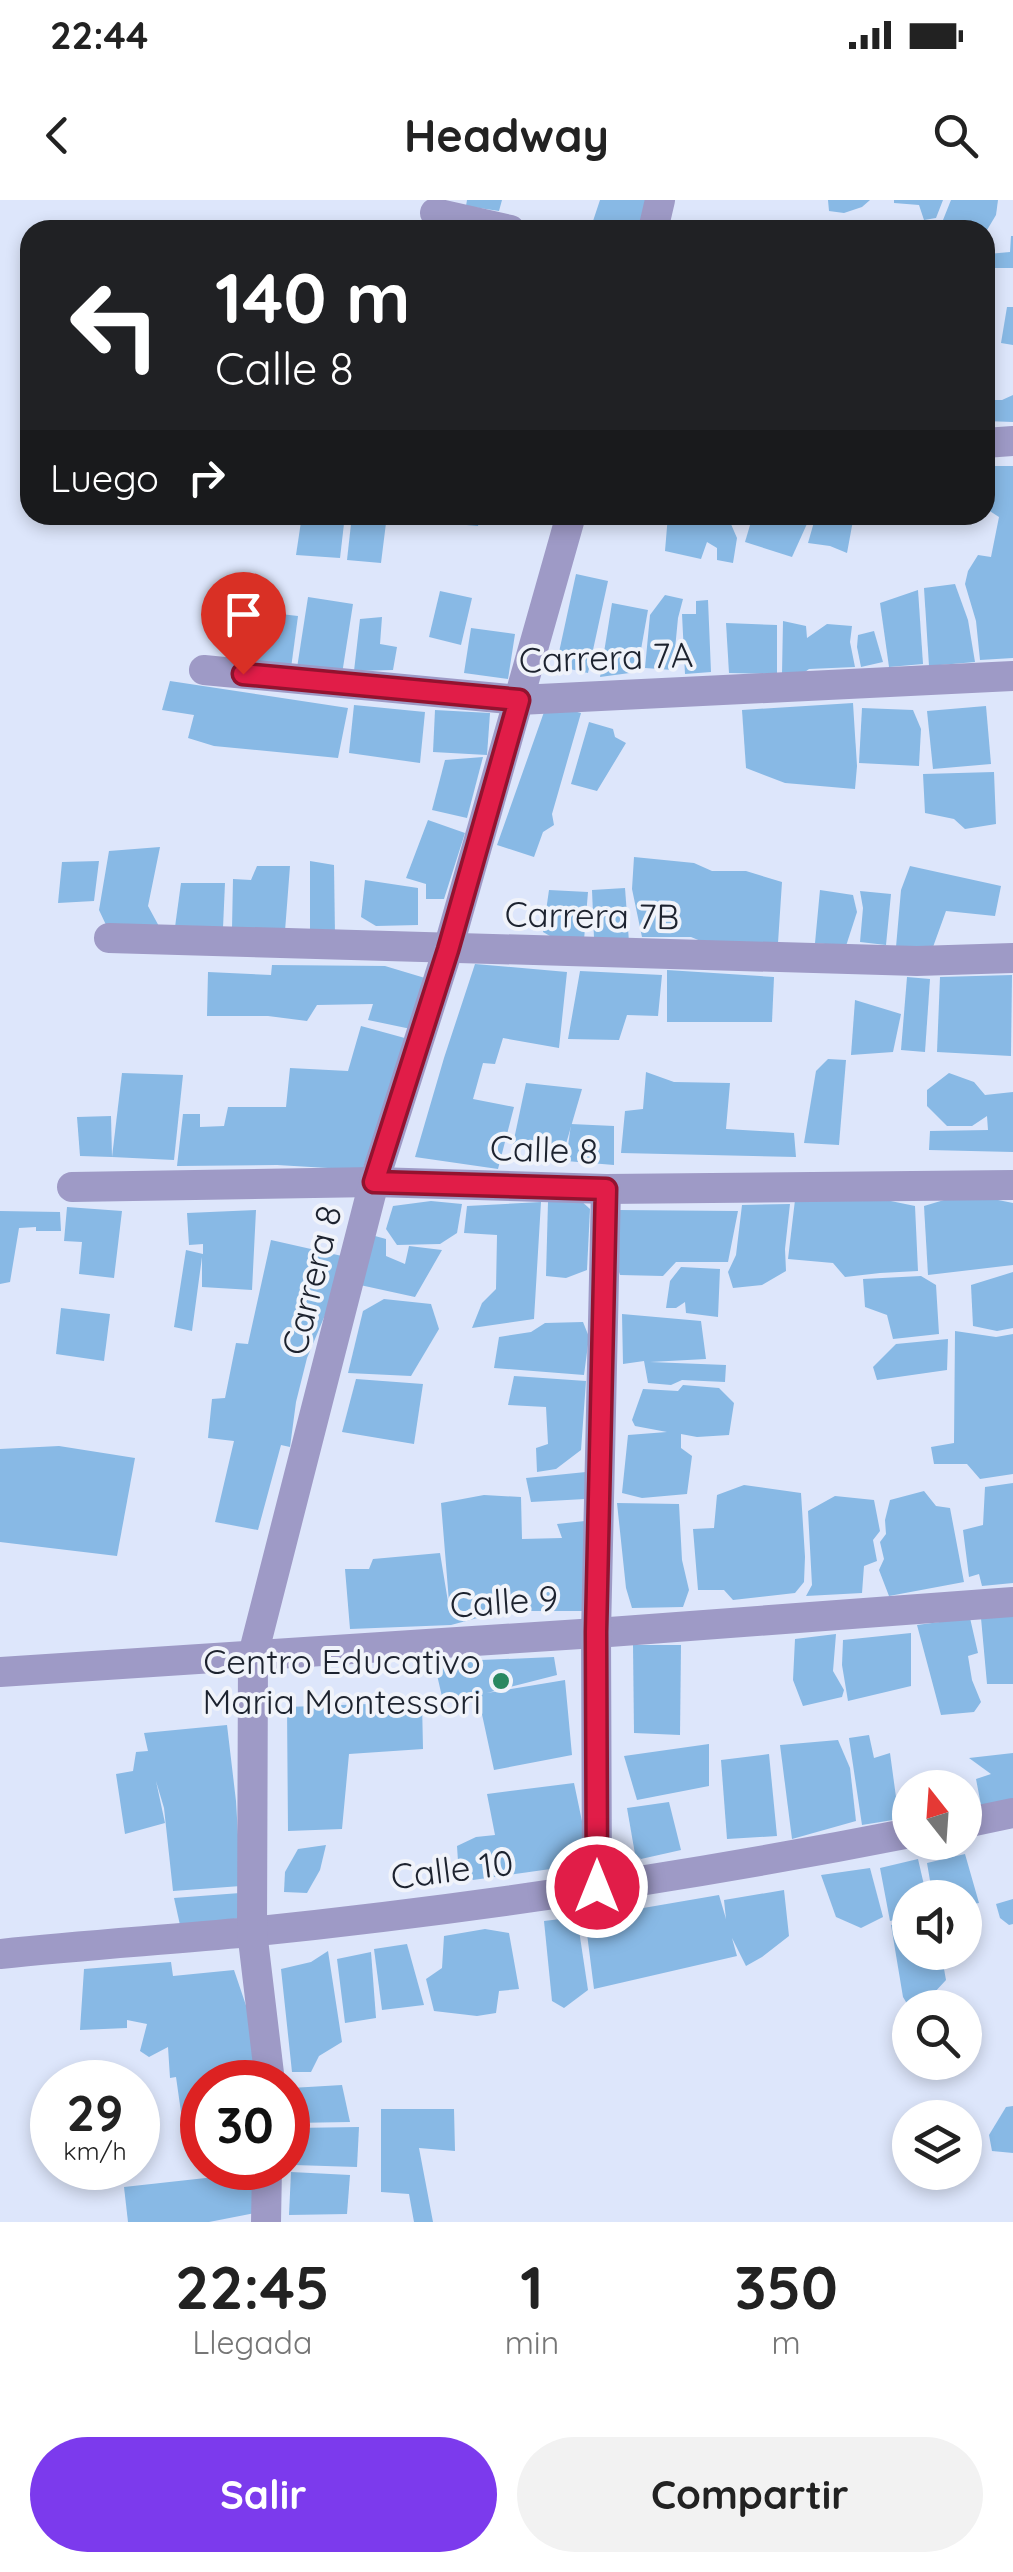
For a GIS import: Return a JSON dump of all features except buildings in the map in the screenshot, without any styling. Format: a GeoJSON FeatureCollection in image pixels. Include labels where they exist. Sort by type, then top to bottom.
{"type":"FeatureCollection","features":[{"type":"Feature","properties":{"kind":"street"},"geometry":{"type":"LineString","coordinates":[[436,213],[466,220]]}},
{"type":"Feature","properties":{"kind":"street","name":"Carrera 8"},"geometry":{"type":"LineString","coordinates":[[267,2060],[252,1932],[253,1656],[374,1182],[448,950],[568,525]]}},
{"type":"Feature","properties":{"kind":"street","name":"Carrera 7A"},"geometry":{"type":"LineString","coordinates":[[204,670],[519,700],[1013,676]]}},
{"type":"Feature","properties":{"kind":"street","name":"Carrera 7B"},"geometry":{"type":"LineString","coordinates":[[109,938],[897,960],[1013,958]]}},
{"type":"Feature","properties":{"kind":"street","name":"Calle 8"},"geometry":{"type":"LineString","coordinates":[[72,1186],[374,1182],[606,1189],[1013,1185]]}},
{"type":"Feature","properties":{"kind":"street"},"geometry":{"type":"LineString","coordinates":[[597,1887],[596,1632],[606,1189]]}},
{"type":"Feature","properties":{"kind":"street","name":"Calle 9"},"geometry":{"type":"LineString","coordinates":[[0,1672],[1013,1602]]}},
{"type":"Feature","properties":{"kind":"street"},"geometry":{"type":"LineString","coordinates":[[982,1819],[1013,1813]]}},
{"type":"Feature","properties":{"kind":"street","name":"Calle 10"},"geometry":{"type":"LineString","coordinates":[[0,1954],[252,1932],[597,1887],[759,1863],[892,1837]]}},
{"type":"Feature","properties":{"kind":"street"},"geometry":{"type":"LineString","coordinates":[[266,2222],[267,2190]]}},
{"type":"Feature","properties":{"kind":"place","name":"Centro Educativo Maria Montessori"},"geometry":{"type":"Point","coordinates":[501,1681]}},
{"type":"Feature","properties":{"kind":"route"},"geometry":{"type":"LineString","coordinates":[[243,674],[519,700],[448,950],[374,1182],[606,1189],[596,1632],[597,1887]]}}]}
